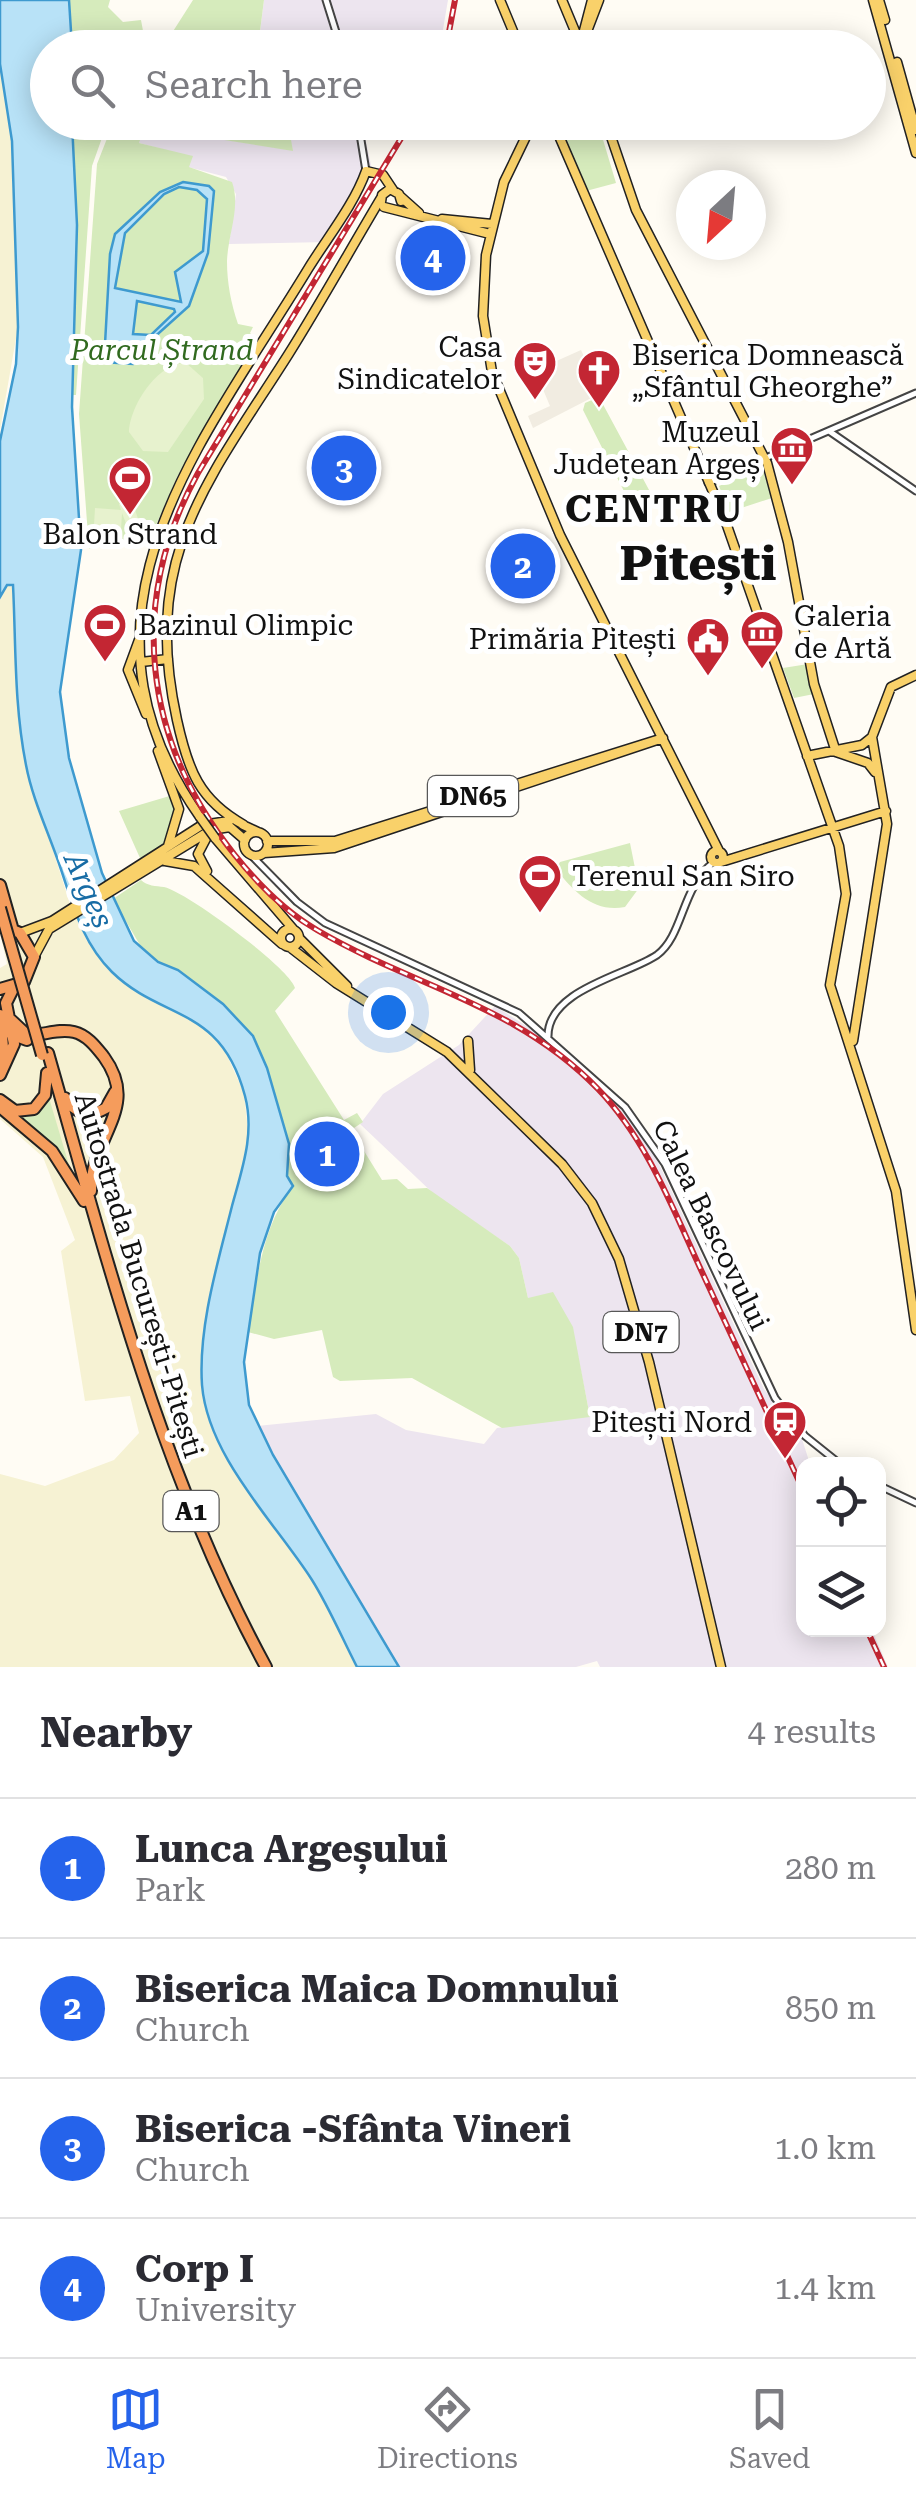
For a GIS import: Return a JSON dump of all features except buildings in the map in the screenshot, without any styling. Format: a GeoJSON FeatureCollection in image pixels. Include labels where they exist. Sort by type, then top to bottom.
{"type":"FeatureCollection","features":[{"type":"Feature","properties":{"kind":"highway","name":"Autostrada București-Pitești"},"geometry":{"type":"LineString","coordinates":[[0,886],[47,1073],[160,1448],[210,1571],[262,1667]]}},
{"type":"Feature","properties":{"kind":"highway","name":"Autostrada București-Pitești"},"geometry":{"type":"LineString","coordinates":[[0,908],[58,1087],[87,1201]]}},
{"type":"Feature","properties":{"kind":"highway"},"geometry":{"type":"LineString","coordinates":[[0,925],[20,933],[34,956],[27,979],[6,999],[6,1053],[0,1072]]}},
{"type":"Feature","properties":{"kind":"highway"},"geometry":{"type":"LineString","coordinates":[[0,988],[14,988]]}},
{"type":"Feature","properties":{"kind":"highway"},"geometry":{"type":"LineString","coordinates":[[4,1018],[13,1036],[10,1058]]}},
{"type":"Feature","properties":{"kind":"highway"},"geometry":{"type":"LineString","coordinates":[[4,1018],[27,1036],[68,1031],[83,1036],[118,1078],[120,1096],[94,1164],[87,1201]]}},
{"type":"Feature","properties":{"kind":"highway"},"geometry":{"type":"LineString","coordinates":[[13,1036],[30,1040],[65,1034],[82,1039],[110,1072],[115,1089],[106,1108],[89,1114],[74,1110],[58,1087]]}},
{"type":"Feature","properties":{"kind":"highway"},"geometry":{"type":"LineString","coordinates":[[0,1072],[30,1040]]}},
{"type":"Feature","properties":{"kind":"highway"},"geometry":{"type":"LineString","coordinates":[[0,1103],[15,1112],[34,1110],[45,1095],[47,1073]]}},
{"type":"Feature","properties":{"kind":"highway"},"geometry":{"type":"LineString","coordinates":[[0,1103],[52,1151],[87,1201]]}},
{"type":"Feature","properties":{"kind":"main road"},"geometry":{"type":"LineString","coordinates":[[500,0],[512,30]]}},
{"type":"Feature","properties":{"kind":"main road"},"geometry":{"type":"LineString","coordinates":[[562,0],[575,30]]}},
{"type":"Feature","properties":{"kind":"main road"},"geometry":{"type":"LineString","coordinates":[[876,0],[885,30]]}},
{"type":"Feature","properties":{"kind":"main road"},"geometry":{"type":"LineString","coordinates":[[876,0],[884,30]]}},
{"type":"Feature","properties":{"kind":"main road"},"geometry":{"type":"LineString","coordinates":[[568,14],[581,16],[593,2]]}},
{"type":"Feature","properties":{"kind":"main road"},"geometry":{"type":"LineString","coordinates":[[587,30],[593,2]]}},
{"type":"Feature","properties":{"kind":"main road"},"geometry":{"type":"LineString","coordinates":[[587,30],[593,2]]}},
{"type":"Feature","properties":{"kind":"main road"},"geometry":{"type":"LineString","coordinates":[[886,32],[916,130]]}},
{"type":"Feature","properties":{"kind":"main road"},"geometry":{"type":"LineString","coordinates":[[886,38],[916,154]]}},
{"type":"Feature","properties":{"kind":"main road"},"geometry":{"type":"LineString","coordinates":[[471,220],[486,214],[498,201],[532,140]]}},
{"type":"Feature","properties":{"kind":"main road"},"geometry":{"type":"LineString","coordinates":[[548,140],[708,482],[839,846],[846,905],[830,979],[851,1028],[898,1203],[916,1330]]}},
{"type":"Feature","properties":{"kind":"main road"},"geometry":{"type":"LineString","coordinates":[[612,140],[636,210],[765,458],[788,542],[814,684],[836,752]]}},
{"type":"Feature","properties":{"kind":"main road"},"geometry":{"type":"LineString","coordinates":[[162,856],[178,826],[178,800],[128,670],[139,640],[148,562],[176,490],[366,171],[382,175],[395,208],[470,230],[491,229]]}},
{"type":"Feature","properties":{"kind":"main road"},"geometry":{"type":"LineString","coordinates":[[162,856],[230,827],[245,840],[249,853],[263,853],[267,841],[258,832],[216,810],[188,758],[164,661],[172,582],[197,498],[373,211],[389,196]]}},
{"type":"Feature","properties":{"kind":"main road"},"geometry":{"type":"LineString","coordinates":[[389,196],[426,216],[471,220],[491,229]]}},
{"type":"Feature","properties":{"kind":"main road"},"geometry":{"type":"LineString","coordinates":[[498,201],[486,255],[485,331],[499,393],[569,552],[664,738],[717,858],[810,835],[885,807]]}},
{"type":"Feature","properties":{"kind":"main road"},"geometry":{"type":"LineString","coordinates":[[470,230],[486,255]]}},
{"type":"Feature","properties":{"kind":"main road"},"geometry":{"type":"LineString","coordinates":[[139,640],[150,708],[173,773],[234,866],[282,916],[287,937]]}},
{"type":"Feature","properties":{"kind":"main road"},"geometry":{"type":"LineString","coordinates":[[132,661],[164,661]]}},
{"type":"Feature","properties":{"kind":"main road"},"geometry":{"type":"LineString","coordinates":[[851,1028],[874,922],[885,807],[872,737],[891,687],[916,676]]}},
{"type":"Feature","properties":{"kind":"main road"},"geometry":{"type":"LineString","coordinates":[[139,692],[150,708]]}},
{"type":"Feature","properties":{"kind":"main road"},"geometry":{"type":"LineString","coordinates":[[644,744],[656,723]]}},
{"type":"Feature","properties":{"kind":"main road"},"geometry":{"type":"LineString","coordinates":[[807,756],[836,752],[872,737]]}},
{"type":"Feature","properties":{"kind":"main road"},"geometry":{"type":"LineString","coordinates":[[644,744],[664,738]]}},
{"type":"Feature","properties":{"kind":"main road"},"geometry":{"type":"LineString","coordinates":[[644,744],[663,750],[672,759]]}},
{"type":"Feature","properties":{"kind":"main road","name":"DN65"},"geometry":{"type":"LineString","coordinates":[[267,841],[331,842],[644,744]]}},
{"type":"Feature","properties":{"kind":"main road","name":"DN65"},"geometry":{"type":"LineString","coordinates":[[263,853],[334,848],[644,744]]}},
{"type":"Feature","properties":{"kind":"main road"},"geometry":{"type":"LineString","coordinates":[[836,752],[871,766],[881,789]]}},
{"type":"Feature","properties":{"kind":"main road"},"geometry":{"type":"LineString","coordinates":[[810,835],[822,826],[826,810]]}},
{"type":"Feature","properties":{"kind":"main road"},"geometry":{"type":"LineString","coordinates":[[20,933],[54,923],[143,869],[207,823],[244,825]]}},
{"type":"Feature","properties":{"kind":"main road"},"geometry":{"type":"LineString","coordinates":[[245,840],[258,832]]}},
{"type":"Feature","properties":{"kind":"main road","name":"DN7"},"geometry":{"type":"LineString","coordinates":[[215,833],[199,847],[201,864],[350,989],[440,1046],[577,1181],[616,1250],[658,1394],[722,1667]]}},
{"type":"Feature","properties":{"kind":"main road"},"geometry":{"type":"LineString","coordinates":[[810,835],[827,836],[839,846]]}},
{"type":"Feature","properties":{"kind":"main road","name":"DN7"},"geometry":{"type":"LineString","coordinates":[[162,856],[186,862],[287,937],[300,939],[350,989]]}},
{"type":"Feature","properties":{"kind":"main road"},"geometry":{"type":"LineString","coordinates":[[34,956],[40,938],[54,923]]}},
{"type":"Feature","properties":{"kind":"main road"},"geometry":{"type":"LineString","coordinates":[[468,1040],[471,1074]]}},
{"type":"Feature","properties":{"kind":"street"},"geometry":{"type":"LineString","coordinates":[[326,0],[335,30]]}},
{"type":"Feature","properties":{"kind":"street"},"geometry":{"type":"LineString","coordinates":[[361,140],[366,171]]}},
{"type":"Feature","properties":{"kind":"street"},"geometry":{"type":"LineString","coordinates":[[708,482],[916,393]]}},
{"type":"Feature","properties":{"kind":"street"},"geometry":{"type":"LineString","coordinates":[[829,431],[916,491]]}},
{"type":"Feature","properties":{"kind":"street","name":"Calea Bascovului"},"geometry":{"type":"LineString","coordinates":[[249,853],[318,918],[512,1009],[548,1036],[641,1126],[664,1164],[775,1398],[805,1436],[831,1457]]}},
{"type":"Feature","properties":{"kind":"street","name":"Calea Bascovului"},"geometry":{"type":"LineString","coordinates":[[263,853],[268,872]]}},
{"type":"Feature","properties":{"kind":"street"},"geometry":{"type":"LineString","coordinates":[[548,1036],[551,1022],[582,990],[662,950],[690,889],[717,858]]}},
{"type":"Feature","properties":{"kind":"street"},"geometry":{"type":"LineString","coordinates":[[886,1489],[916,1503]]}},
{"type":"Feature","properties":{"kind":"shaded area"},"geometry":{"type":"Polygon","coordinates":[[[264,0],[448,0],[443,30],[260,30],[264,0]]]}},
{"type":"Feature","properties":{"kind":"shaded area"},"geometry":{"type":"Polygon","coordinates":[[[0,64],[10,110],[18,327],[0,430],[0,64]]]}},
{"type":"Feature","properties":{"kind":"shaded area"},"geometry":{"type":"Polygon","coordinates":[[[226,140],[292,150],[291,140],[366,140],[371,165],[368,178],[327,242],[229,244],[236,194],[226,177],[188,167],[192,157],[139,143],[226,140]]]}},
{"type":"Feature","properties":{"kind":"shaded area"},"geometry":{"type":"Polygon","coordinates":[[[581,350],[601,393],[533,428],[528,416],[550,406],[542,387],[529,391],[523,376],[581,350]]]}},
{"type":"Feature","properties":{"kind":"shaded area"},"geometry":{"type":"Polygon","coordinates":[[[7,584],[13,588],[16,690],[26,765],[70,904],[87,941],[147,995],[193,1017],[209,1032],[226,1053],[244,1093],[249,1140],[210,1305],[202,1382],[206,1409],[223,1448],[314,1582],[357,1667],[0,1667],[0,1474],[45,1486],[114,1460],[139,1433],[130,1396],[85,1401],[61,1251],[75,1240],[43,1157],[0,1119],[0,968],[7,964],[0,933],[0,597],[7,584]]]}},
{"type":"Feature","properties":{"kind":"shaded area"},"geometry":{"type":"Polygon","coordinates":[[[495,1006],[536,1032],[611,1097],[652,1149],[764,1389],[802,1439],[808,1457],[796,1457],[796,1637],[875,1637],[888,1667],[600,1667],[597,1661],[576,1667],[399,1667],[380,1643],[257,1426],[376,1414],[406,1430],[484,1444],[497,1428],[590,1416],[572,1327],[528,1298],[519,1258],[510,1246],[436,1196],[360,1124],[383,1094],[459,1045],[495,1006]]]}},
{"type":"Feature","properties":{"kind":"green space"},"geometry":{"type":"Polygon","coordinates":[[[69,0],[110,0],[108,7],[123,22],[141,20],[143,30],[71,30],[69,0]]]}},
{"type":"Feature","properties":{"kind":"green space"},"geometry":{"type":"Polygon","coordinates":[[[193,0],[264,0],[260,30],[174,30],[193,0]]]}},
{"type":"Feature","properties":{"kind":"green space","name":"Parcul Ștrand"},"geometry":{"type":"Polygon","coordinates":[[[73,140],[101,140],[92,166],[76,395],[72,395],[77,225],[73,140]]]}},
{"type":"Feature","properties":{"kind":"green space","name":"Parcul Ștrand"},"geometry":{"type":"Polygon","coordinates":[[[106,140],[140,140],[139,143],[193,156],[189,167],[232,182],[235,211],[227,261],[231,301],[238,324],[253,327],[250,333],[254,337],[242,356],[245,365],[177,477],[150,539],[89,549],[79,414],[97,164],[106,140]]]}},
{"type":"Feature","properties":{"kind":"green space"},"geometry":{"type":"Polygon","coordinates":[[[224,140],[291,140],[293,151],[224,140]]]}},
{"type":"Feature","properties":{"kind":"green space"},"geometry":{"type":"Polygon","coordinates":[[[565,140],[603,140],[616,183],[586,191],[565,140]]]}},
{"type":"Feature","properties":{"kind":"green space"},"geometry":{"type":"Polygon","coordinates":[[[186,363],[203,378],[204,399],[168,452],[143,451],[129,432],[134,410],[155,378],[186,363]]]}},
{"type":"Feature","properties":{"kind":"green space"},"geometry":{"type":"Polygon","coordinates":[[[599,397],[655,501],[634,511],[583,410],[585,403],[599,397]]]}},
{"type":"Feature","properties":{"kind":"green space"},"geometry":{"type":"Polygon","coordinates":[[[762,467],[772,498],[729,512],[719,486],[762,467]]]}},
{"type":"Feature","properties":{"kind":"green space"},"geometry":{"type":"Polygon","coordinates":[[[132,500],[139,522],[127,526],[122,513],[121,530],[94,525],[95,508],[121,510],[119,504],[132,500]]]}},
{"type":"Feature","properties":{"kind":"green space"},"geometry":{"type":"Polygon","coordinates":[[[808,664],[814,694],[794,698],[783,668],[808,664]]]}},
{"type":"Feature","properties":{"kind":"green space"},"geometry":{"type":"Polygon","coordinates":[[[173,795],[174,815],[165,843],[140,858],[119,811],[173,795]]]}},
{"type":"Feature","properties":{"kind":"green space"},"geometry":{"type":"Polygon","coordinates":[[[630,843],[639,888],[625,907],[594,904],[556,869],[560,862],[630,843]]]}},
{"type":"Feature","properties":{"kind":"green space"},"geometry":{"type":"Polygon","coordinates":[[[141,880],[193,902],[236,931],[289,978],[295,988],[275,1011],[344,1120],[357,1113],[363,1122],[351,1130],[382,1180],[397,1179],[408,1189],[427,1188],[510,1246],[519,1258],[528,1298],[553,1292],[573,1327],[590,1417],[502,1428],[412,1378],[340,1381],[333,1377],[322,1330],[274,1339],[248,1332],[267,1238],[293,1186],[287,1176],[289,1144],[267,1068],[253,1036],[223,1004],[144,952],[113,899],[141,880]]]}},
{"type":"Feature","properties":{"kind":"green space"},"geometry":{"type":"Polygon","coordinates":[[[47,1091],[72,1175],[3,1107],[24,1114],[47,1091]]]}},
{"type":"Feature","properties":{"kind":"water","name":"Argeș"},"geometry":{"type":"Polygon","coordinates":[[[0,0],[69,0],[71,30],[30,30],[30,140],[73,140],[77,225],[72,407],[81,550],[60,692],[69,758],[102,873],[134,941],[158,962],[178,970],[223,1004],[253,1036],[267,1068],[289,1144],[287,1176],[293,1186],[274,1212],[260,1253],[244,1362],[249,1405],[273,1455],[399,1667],[357,1667],[312,1580],[245,1487],[216,1438],[202,1385],[203,1340],[215,1272],[246,1151],[249,1124],[245,1096],[221,1045],[206,1030],[131,988],[112,972],[92,946],[72,903],[29,777],[17,698],[13,585],[7,585],[0,597],[0,441],[16,364],[18,327],[12,141],[0,64],[0,0]]]}},
{"type":"Feature","properties":{"kind":"water"},"geometry":{"type":"Polygon","coordinates":[[[183,182],[209,186],[214,191],[208,253],[189,306],[141,349],[133,364],[104,362],[110,254],[115,234],[160,192],[183,182]],[[179,187],[164,194],[125,233],[115,288],[181,302],[175,272],[203,251],[207,199],[197,190],[179,187]],[[137,301],[133,334],[151,335],[175,312],[174,309],[137,301]]]}},
{"type":"Feature","properties":{"kind":"railway"},"geometry":{"type":"LineString","coordinates":[[449,30],[455,0]]}},
{"type":"Feature","properties":{"kind":"railway"},"geometry":{"type":"LineString","coordinates":[[400,140],[198,473],[175,522],[161,571],[154,620],[155,669],[164,717],[180,765],[203,810],[243,865],[282,905],[354,950],[499,1016],[533,1036],[566,1060],[615,1109],[645,1153],[669,1200],[796,1475]]}},
{"type":"Feature","properties":{"kind":"railway"},"geometry":{"type":"LineString","coordinates":[[870,1637],[884,1667]]}},
{"type":"Feature","properties":{"kind":"place","name":"Corp I"},"geometry":{"type":"Point","coordinates":[433,258]}},
{"type":"Feature","properties":{"kind":"place","name":"Casa Sindicatelor"},"geometry":{"type":"Point","coordinates":[535,401]}},
{"type":"Feature","properties":{"kind":"place","name":"Biserica Domnească „Sfântul Gheorghe”"},"geometry":{"type":"Point","coordinates":[599,409]}},
{"type":"Feature","properties":{"kind":"place","name":"Biserica -Sfânta Vineri"},"geometry":{"type":"Point","coordinates":[344,468]}},
{"type":"Feature","properties":{"kind":"place","name":"Muzeul Județean Argeș"},"geometry":{"type":"Point","coordinates":[792,486]}},
{"type":"Feature","properties":{"kind":"place","name":"Balon Strand"},"geometry":{"type":"Point","coordinates":[130,516]}},
{"type":"Feature","properties":{"kind":"place","name":"Biserica Maica Domnului"},"geometry":{"type":"Point","coordinates":[523,566]}},
{"type":"Feature","properties":{"kind":"place","name":"Bazinul Olimpic"},"geometry":{"type":"Point","coordinates":[105,663]}},
{"type":"Feature","properties":{"kind":"place","name":"Galeria de Artă"},"geometry":{"type":"Point","coordinates":[762,670]}},
{"type":"Feature","properties":{"kind":"place","name":"Primăria Pitești"},"geometry":{"type":"Point","coordinates":[708,677]}},
{"type":"Feature","properties":{"kind":"place","name":"Terenul San Siro"},"geometry":{"type":"Point","coordinates":[540,914]}},
{"type":"Feature","properties":{"kind":"place","name":"Lunca Argeșului"},"geometry":{"type":"Point","coordinates":[327,1154]}},
{"type":"Feature","properties":{"kind":"place","name":"Pitești Nord"},"geometry":{"type":"Point","coordinates":[785,1460]}},
{"type":"Feature","properties":{"kind":"district","name":"CENTRU"},"geometry":{"type":"Point","coordinates":[655,509]}},
{"type":"Feature","properties":{"kind":"district","name":"Pitești"},"geometry":{"type":"Point","coordinates":[698,564]}}]}
